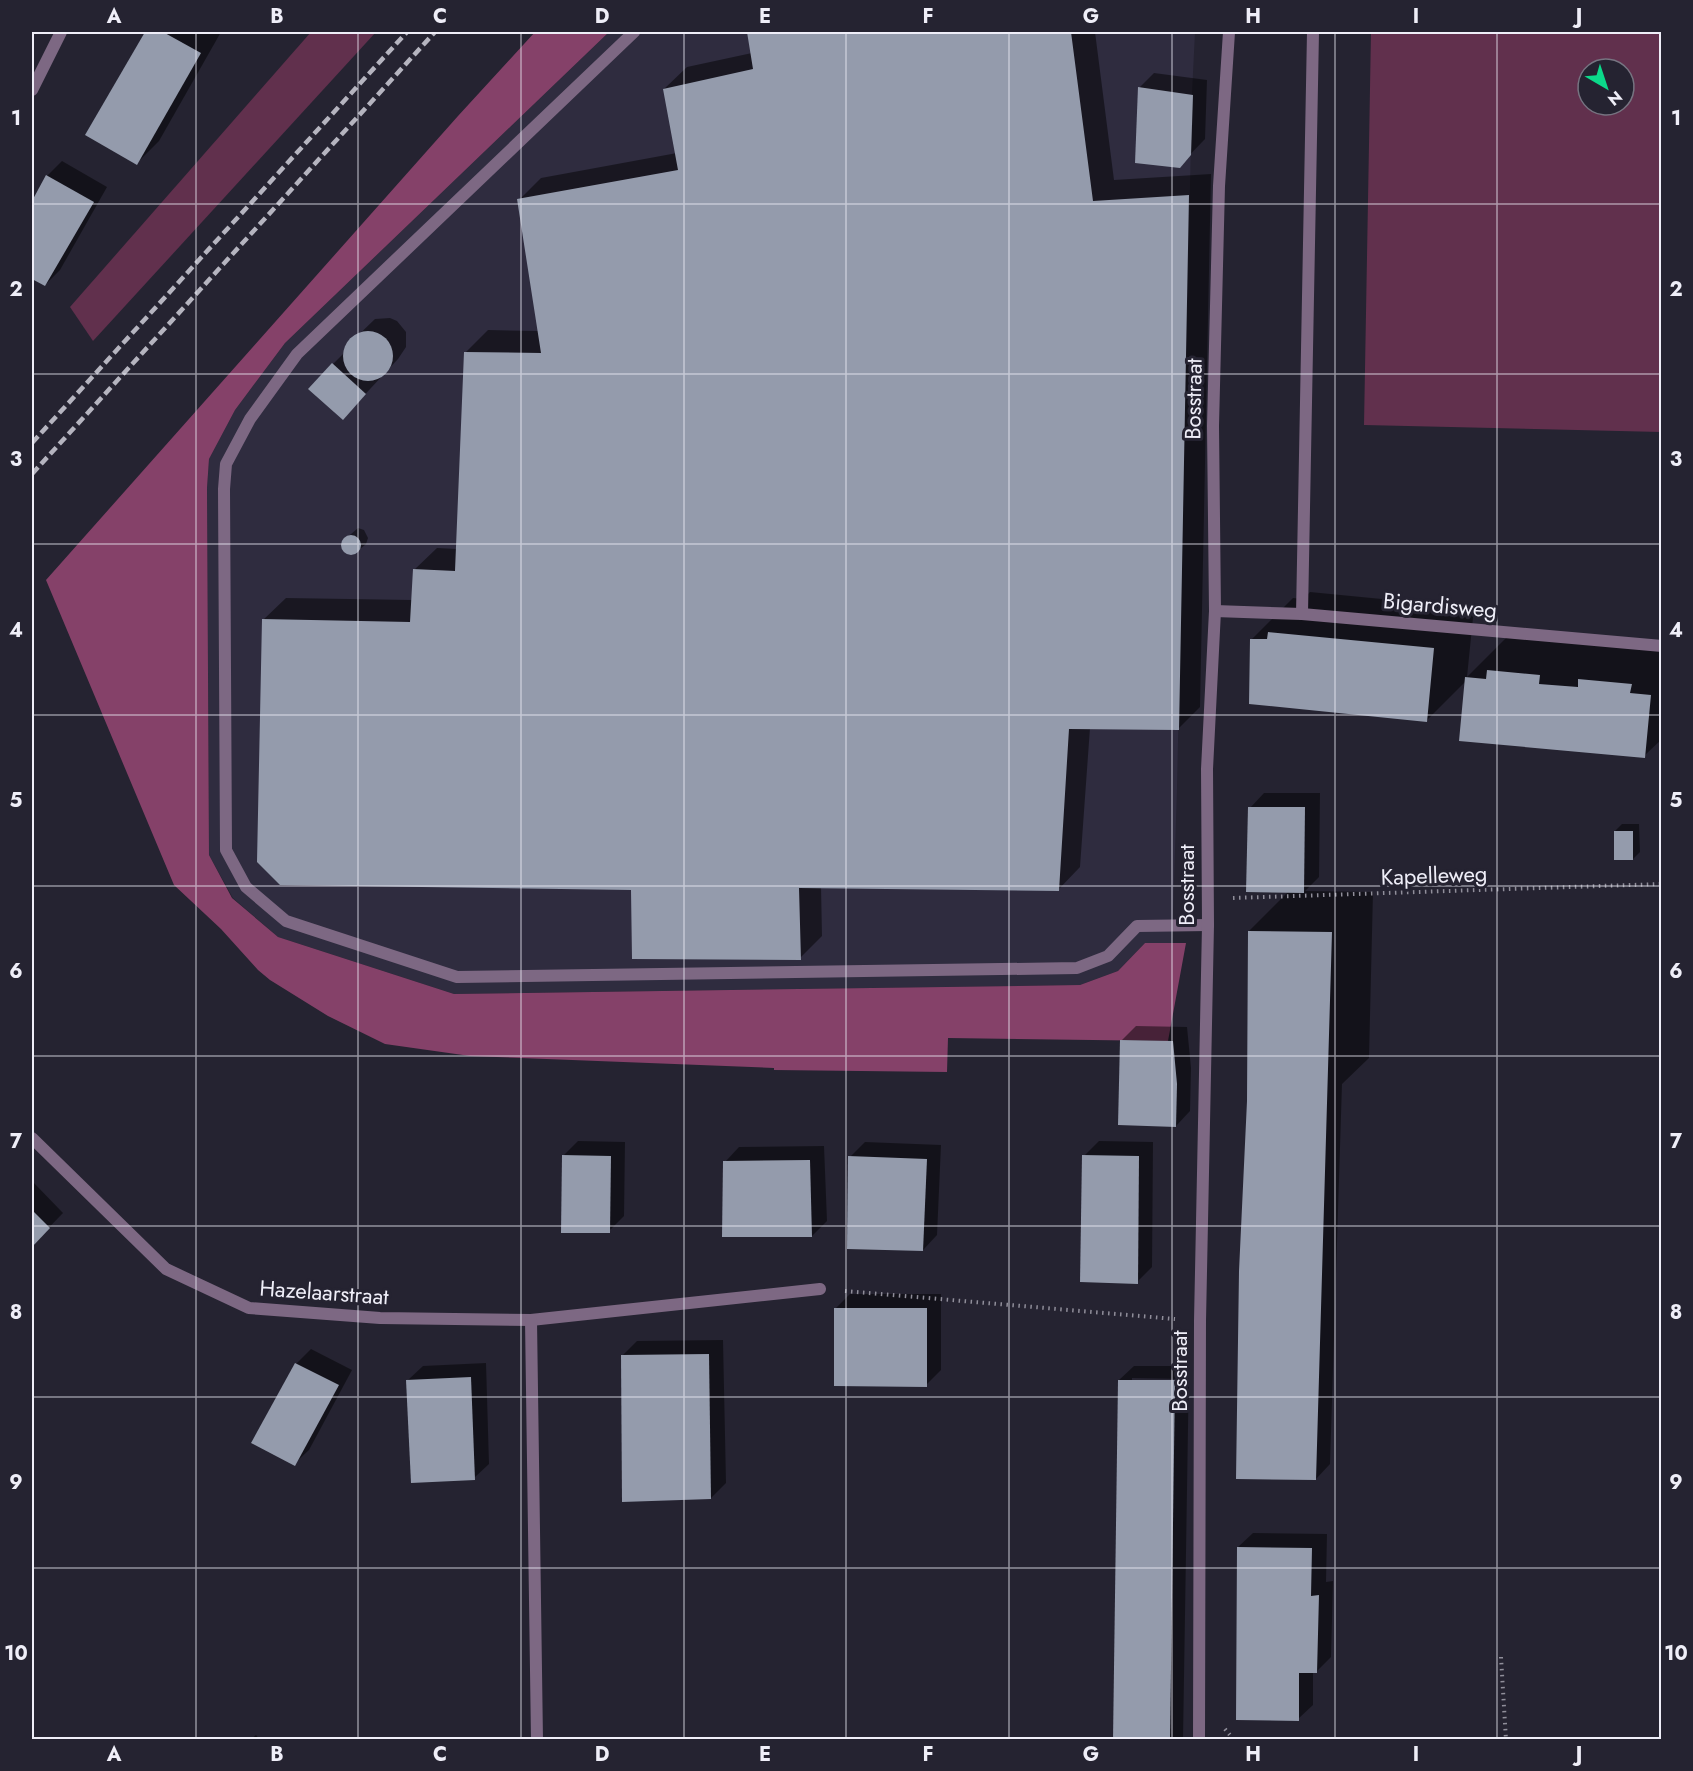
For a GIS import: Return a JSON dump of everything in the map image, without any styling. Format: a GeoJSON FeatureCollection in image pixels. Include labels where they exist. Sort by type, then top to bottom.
{"type":"FeatureCollection","features":[{"type":"Feature","properties":{"kind":"street"},"geometry":{"type":"LineString","coordinates":[[32,90],[61,32]]}},
{"type":"Feature","properties":{"kind":"street"},"geometry":{"type":"LineString","coordinates":[[634,32],[297,354],[250,419],[226,464],[224,489],[226,850],[246,887],[286,921],[457,977],[1077,968],[1108,956],[1137,926],[1208,926]]}},
{"type":"Feature","properties":{"kind":"street","name":"Bosstraat"},"geometry":{"type":"LineString","coordinates":[[1199,1740],[1200,1322],[1208,926],[1207,769],[1215,611],[1212,426],[1219,186],[1228,32]]}},
{"type":"Feature","properties":{"kind":"street"},"geometry":{"type":"LineString","coordinates":[[1302,614],[1313,32]]}},
{"type":"Feature","properties":{"kind":"street","name":"Bigardisweg"},"geometry":{"type":"LineString","coordinates":[[1215,611],[1302,614],[1662,646]]}},
{"type":"Feature","properties":{"kind":"street","name":"Hazelaarstraat"},"geometry":{"type":"LineString","coordinates":[[32,1138],[166,1269],[249,1308],[380,1318],[531,1320],[820,1288]]}},
{"type":"Feature","properties":{"kind":"street"},"geometry":{"type":"LineString","coordinates":[[531,1320],[537,1740]]}},
{"type":"Feature","properties":{"kind":"path","name":"Kapelleweg"},"geometry":{"type":"LineString","coordinates":[[1208,898],[1662,884]]}},
{"type":"Feature","properties":{"kind":"path"},"geometry":{"type":"LineString","coordinates":[[820,1288],[1200,1322]]}},
{"type":"Feature","properties":{"kind":"path"},"geometry":{"type":"LineString","coordinates":[[1501,1658],[1506,1740]]}},
{"type":"Feature","properties":{"kind":"shaded area"},"geometry":{"type":"Polygon","coordinates":[[[311,32],[376,32],[93,341],[70,307],[311,32]]]}},
{"type":"Feature","properties":{"kind":"shaded area"},"geometry":{"type":"Polygon","coordinates":[[[535,32],[609,32],[285,343],[235,410],[209,459],[207,488],[209,855],[232,898],[278,937],[454,994],[1080,985],[1118,971],[1145,943],[1186,943],[1168,1041],[948,1038],[947,1072],[774,1070],[774,1068],[470,1056],[385,1044],[328,1016],[270,980],[174,885],[46,580],[535,32]]]}},
{"type":"Feature","properties":{"kind":"shaded area"},"geometry":{"type":"Polygon","coordinates":[[[609,32],[1195,32],[1172,943],[1145,943],[1118,971],[1080,985],[454,994],[278,937],[233,898],[209,855],[207,488],[209,459],[235,410],[285,343],[609,32]]]}},
{"type":"Feature","properties":{"kind":"shaded area"},"geometry":{"type":"Polygon","coordinates":[[[1371,32],[1661,32],[1661,432],[1364,425],[1371,32]]]}},
{"type":"Feature","properties":{"kind":"building"},"geometry":{"type":"Polygon","coordinates":[[[145,32],[163,32],[201,53],[137,165],[85,135],[145,32]]]}},
{"type":"Feature","properties":{"kind":"building"},"geometry":{"type":"Polygon","coordinates":[[[747,32],[1071,32],[1093,201],[1189,195],[1179,730],[1069,729],[1059,891],[799,888],[801,960],[632,959],[631,890],[280,885],[257,862],[262,619],[410,622],[413,569],[455,571],[464,352],[541,353],[517,199],[678,170],[663,89],[753,69],[747,32]]]}},
{"type":"Feature","properties":{"kind":"building"},"geometry":{"type":"Polygon","coordinates":[[[1138,87],[1193,95],[1191,155],[1180,168],[1135,163],[1138,87]]]}},
{"type":"Feature","properties":{"kind":"building"},"geometry":{"type":"Polygon","coordinates":[[[46,175],[94,202],[45,286],[32,279],[32,201],[46,175]]]}},
{"type":"Feature","properties":{"kind":"building"},"geometry":{"type":"Polygon","coordinates":[[[368,331],[377,333],[388,342],[393,356],[391,365],[382,376],[368,381],[359,379],[348,370],[343,356],[345,347],[354,336],[368,331]]]}},
{"type":"Feature","properties":{"kind":"building"},"geometry":{"type":"Polygon","coordinates":[[[332,363],[366,394],[343,420],[308,389],[332,363]]]}},
{"type":"Feature","properties":{"kind":"building"},"geometry":{"type":"Polygon","coordinates":[[[347,535],[355,535],[361,541],[361,549],[355,555],[347,555],[341,549],[341,541],[347,535]]]}},
{"type":"Feature","properties":{"kind":"building"},"geometry":{"type":"Polygon","coordinates":[[[1268,632],[1434,648],[1427,722],[1249,704],[1250,639],[1267,639],[1268,632]]]}},
{"type":"Feature","properties":{"kind":"building"},"geometry":{"type":"Polygon","coordinates":[[[1487,670],[1540,675],[1539,684],[1578,687],[1578,679],[1632,684],[1630,693],[1651,695],[1645,758],[1459,741],[1465,677],[1486,679],[1487,670]]]}},
{"type":"Feature","properties":{"kind":"building"},"geometry":{"type":"Polygon","coordinates":[[[1248,807],[1305,807],[1304,893],[1246,892],[1248,807]]]}},
{"type":"Feature","properties":{"kind":"building"},"geometry":{"type":"Polygon","coordinates":[[[1614,831],[1633,831],[1633,860],[1614,860],[1614,831]]]}},
{"type":"Feature","properties":{"kind":"building"},"geometry":{"type":"Polygon","coordinates":[[[1248,931],[1332,932],[1316,1480],[1236,1479],[1239,1271],[1247,1101],[1248,931]]]}},
{"type":"Feature","properties":{"kind":"building"},"geometry":{"type":"Polygon","coordinates":[[[1120,1040],[1173,1041],[1177,1084],[1176,1127],[1118,1125],[1120,1040]]]}},
{"type":"Feature","properties":{"kind":"building"},"geometry":{"type":"Polygon","coordinates":[[[562,1155],[611,1156],[610,1233],[561,1233],[562,1155]]]}},
{"type":"Feature","properties":{"kind":"building"},"geometry":{"type":"Polygon","coordinates":[[[1082,1155],[1139,1156],[1138,1284],[1080,1282],[1082,1155]]]}},
{"type":"Feature","properties":{"kind":"building"},"geometry":{"type":"Polygon","coordinates":[[[848,1156],[927,1159],[923,1251],[847,1249],[848,1156]]]}},
{"type":"Feature","properties":{"kind":"building"},"geometry":{"type":"Polygon","coordinates":[[[810,1160],[812,1237],[722,1237],[723,1161],[810,1160]]]}},
{"type":"Feature","properties":{"kind":"building"},"geometry":{"type":"Polygon","coordinates":[[[32,1210],[50,1228],[32,1247],[32,1210]]]}},
{"type":"Feature","properties":{"kind":"building"},"geometry":{"type":"Polygon","coordinates":[[[834,1308],[927,1308],[927,1387],[834,1386],[834,1308]]]}},
{"type":"Feature","properties":{"kind":"building"},"geometry":{"type":"Polygon","coordinates":[[[709,1354],[711,1499],[622,1502],[621,1355],[709,1354]]]}},
{"type":"Feature","properties":{"kind":"building"},"geometry":{"type":"Polygon","coordinates":[[[295,1363],[339,1385],[295,1466],[251,1443],[295,1363]]]}},
{"type":"Feature","properties":{"kind":"building"},"geometry":{"type":"Polygon","coordinates":[[[471,1377],[475,1480],[411,1483],[406,1380],[471,1377]]]}},
{"type":"Feature","properties":{"kind":"building"},"geometry":{"type":"Polygon","coordinates":[[[1118,1380],[1175,1380],[1170,1740],[1113,1740],[1118,1380]]]}},
{"type":"Feature","properties":{"kind":"building"},"geometry":{"type":"Polygon","coordinates":[[[1237,1547],[1312,1548],[1311,1596],[1319,1595],[1317,1673],[1299,1673],[1299,1721],[1236,1720],[1237,1547]]]}},
{"type":"Feature","properties":{"kind":"railway"},"geometry":{"type":"LineString","coordinates":[[32,443],[407,32]]}},
{"type":"Feature","properties":{"kind":"railway"},"geometry":{"type":"LineString","coordinates":[[32,474],[435,32]]}}]}
